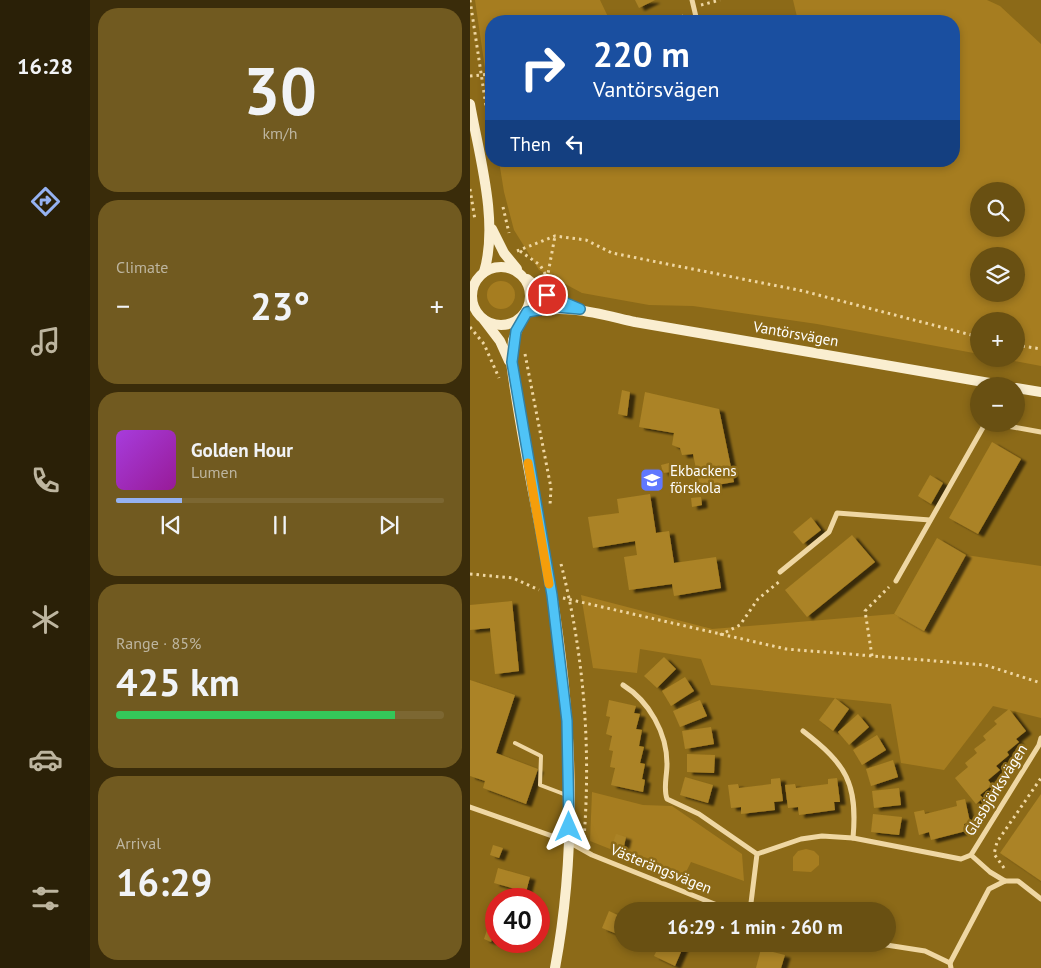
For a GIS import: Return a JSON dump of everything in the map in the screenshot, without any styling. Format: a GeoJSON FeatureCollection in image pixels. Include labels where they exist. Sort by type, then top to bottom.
{"type":"FeatureCollection","features":[{"type":"Feature","properties":{"kind":"street"},"geometry":{"type":"LineString","coordinates":[[692,0],[695,15]]}},
{"type":"Feature","properties":{"kind":"street"},"geometry":{"type":"LineString","coordinates":[[470,104],[489,219],[490,245],[473,289],[475,309],[500,341],[513,374]]}},
{"type":"Feature","properties":{"kind":"street"},"geometry":{"type":"LineString","coordinates":[[489,219],[504,253],[522,275],[531,297],[513,340],[513,374],[552,595],[567,721],[569,842],[566,896],[555,968]]}},
{"type":"Feature","properties":{"kind":"street"},"geometry":{"type":"LineString","coordinates":[[478,274],[501,266],[522,275]]}},
{"type":"Feature","properties":{"kind":"street","name":"Vantörsvägen"},"geometry":{"type":"LineString","coordinates":[[522,275],[552,298],[580,309],[635,322],[970,381]]}},
{"type":"Feature","properties":{"kind":"street","name":"Vantörsvägen"},"geometry":{"type":"LineString","coordinates":[[525,314],[557,307],[580,309]]}},
{"type":"Feature","properties":{"kind":"street"},"geometry":{"type":"LineString","coordinates":[[475,309],[497,325],[507,324],[525,314]]}},
{"type":"Feature","properties":{"kind":"street"},"geometry":{"type":"LineString","coordinates":[[1025,389],[1041,392]]}},
{"type":"Feature","properties":{"kind":"street"},"geometry":{"type":"LineString","coordinates":[[1025,429],[1041,432]]}},
{"type":"Feature","properties":{"kind":"street"},"geometry":{"type":"LineString","coordinates":[[896,581],[980,432]]}},
{"type":"Feature","properties":{"kind":"street"},"geometry":{"type":"LineString","coordinates":[[780,572],[829,532],[837,512],[930,520]]}},
{"type":"Feature","properties":{"kind":"street"},"geometry":{"type":"LineString","coordinates":[[623,685],[635,693],[655,719],[667,753],[664,791],[667,799],[699,814],[757,854],[751,902]]}},
{"type":"Feature","properties":{"kind":"street"},"geometry":{"type":"LineString","coordinates":[[803,731],[836,759],[852,791],[855,810],[853,838]]}},
{"type":"Feature","properties":{"kind":"street","name":"Glasbjörksvägen"},"geometry":{"type":"LineString","coordinates":[[757,854],[801,839],[822,836],[853,838],[961,859],[971,855],[1039,745],[1041,738]]}},
{"type":"Feature","properties":{"kind":"street","name":"Västerängsvägen"},"geometry":{"type":"LineString","coordinates":[[470,807],[569,842],[592,855],[710,902]]}},
{"type":"Feature","properties":{"kind":"street","name":"Glasbjörksvägen"},"geometry":{"type":"LineString","coordinates":[[971,855],[990,872],[1005,881],[1018,881],[1041,898]]}},
{"type":"Feature","properties":{"kind":"street"},"geometry":{"type":"LineString","coordinates":[[896,946],[925,951],[951,966],[989,889],[1005,881]]}},
{"type":"Feature","properties":{"kind":"lane"},"geometry":{"type":"LineString","coordinates":[[515,743],[541,756],[540,785],[569,796]]}},
{"type":"Feature","properties":{"kind":"path"},"geometry":{"type":"LineString","coordinates":[[470,0],[485,99]]}},
{"type":"Feature","properties":{"kind":"path"},"geometry":{"type":"LineString","coordinates":[[693,7],[720,0]]}},
{"type":"Feature","properties":{"kind":"path"},"geometry":{"type":"LineString","coordinates":[[470,76],[485,75]]}},
{"type":"Feature","properties":{"kind":"path"},"geometry":{"type":"LineString","coordinates":[[501,200],[510,235]]}},
{"type":"Feature","properties":{"kind":"path"},"geometry":{"type":"LineString","coordinates":[[514,243],[519,250],[540,265],[547,278],[555,236]]}},
{"type":"Feature","properties":{"kind":"path"},"geometry":{"type":"LineString","coordinates":[[519,250],[555,236],[586,240],[612,252],[803,292],[970,334]]}},
{"type":"Feature","properties":{"kind":"path"},"geometry":{"type":"LineString","coordinates":[[470,327],[484,344],[502,385]]}},
{"type":"Feature","properties":{"kind":"path"},"geometry":{"type":"LineString","coordinates":[[1025,346],[1041,349]]}},
{"type":"Feature","properties":{"kind":"path"},"geometry":{"type":"LineString","coordinates":[[719,636],[740,625],[758,599],[780,583],[780,572]]}},
{"type":"Feature","properties":{"kind":"path"},"geometry":{"type":"LineString","coordinates":[[470,574],[512,578],[552,595],[719,636],[786,649],[985,665],[1041,683]]}},
{"type":"Feature","properties":{"kind":"path"},"geometry":{"type":"LineString","coordinates":[[537,581],[540,600]]}},
{"type":"Feature","properties":{"kind":"path"},"geometry":{"type":"LineString","coordinates":[[872,656],[865,611],[896,581]]}},
{"type":"Feature","properties":{"kind":"path"},"geometry":{"type":"LineString","coordinates":[[1005,881],[1005,870],[994,854],[997,842],[1041,778]]}},
{"type":"Feature","properties":{"kind":"shaded area"},"geometry":{"type":"Polygon","coordinates":[[[475,0],[600,0],[607,15],[485,15],[485,69],[475,0]]]}},
{"type":"Feature","properties":{"kind":"shaded area"},"geometry":{"type":"Polygon","coordinates":[[[793,0],[987,0],[1000,6],[1041,44],[1041,366],[1025,363],[1025,312],[970,312],[970,352],[817,324],[693,306],[649,305],[582,293],[539,270],[514,230],[500,167],[960,167],[960,15],[797,15],[793,0]]]}},
{"type":"Feature","properties":{"kind":"shaded area"},"geometry":{"type":"Polygon","coordinates":[[[501,281],[511,285],[515,295],[511,305],[501,309],[491,305],[487,295],[491,285],[501,281]]]}},
{"type":"Feature","properties":{"kind":"shaded area"},"geometry":{"type":"Polygon","coordinates":[[[966,555],[1041,566],[1041,718],[993,706],[944,770],[901,763],[891,704],[711,685],[701,659],[640,649],[637,673],[593,668],[581,595],[712,629],[894,614],[924,630],[966,555]]]}},
{"type":"Feature","properties":{"kind":"shaded area"},"geometry":{"type":"Polygon","coordinates":[[[592,792],[643,805],[672,806],[742,854],[744,881],[691,862],[683,878],[590,841],[592,792]]]}},
{"type":"Feature","properties":{"kind":"shaded area"},"geometry":{"type":"Polygon","coordinates":[[[806,849],[814,851],[819,856],[819,865],[811,872],[793,871],[793,857],[798,851],[806,849]]]}},
{"type":"Feature","properties":{"kind":"building"},"geometry":{"type":"Polygon","coordinates":[[[635,0],[655,0],[639,8],[635,0]]]}},
{"type":"Feature","properties":{"kind":"building"},"geometry":{"type":"Polygon","coordinates":[[[622,390],[630,392],[627,416],[618,414],[622,390]]]}},
{"type":"Feature","properties":{"kind":"building"},"geometry":{"type":"Polygon","coordinates":[[[645,392],[719,409],[734,482],[700,488],[693,454],[682,455],[680,448],[672,445],[674,433],[639,427],[645,392]]]}},
{"type":"Feature","properties":{"kind":"building"},"geometry":{"type":"Polygon","coordinates":[[[992,442],[1021,459],[978,534],[949,518],[992,442]]]}},
{"type":"Feature","properties":{"kind":"building"},"geometry":{"type":"Polygon","coordinates":[[[669,463],[671,472],[663,473],[661,465],[669,463]]]}},
{"type":"Feature","properties":{"kind":"building"},"geometry":{"type":"Polygon","coordinates":[[[930,475],[943,483],[931,504],[918,496],[930,475]]]}},
{"type":"Feature","properties":{"kind":"building"},"geometry":{"type":"Polygon","coordinates":[[[650,494],[656,533],[669,531],[674,563],[716,557],[721,588],[674,596],[672,584],[629,590],[624,557],[637,555],[635,541],[593,548],[588,517],[619,513],[617,499],[650,494]]]}},
{"type":"Feature","properties":{"kind":"building"},"geometry":{"type":"Polygon","coordinates":[[[701,497],[702,505],[692,507],[691,498],[701,497]]]}},
{"type":"Feature","properties":{"kind":"building"},"geometry":{"type":"Polygon","coordinates":[[[811,517],[821,530],[803,544],[793,532],[811,517]]]}},
{"type":"Feature","properties":{"kind":"building"},"geometry":{"type":"Polygon","coordinates":[[[852,535],[875,562],[807,617],[785,590],[852,535]]]}},
{"type":"Feature","properties":{"kind":"building"},"geometry":{"type":"Polygon","coordinates":[[[937,538],[966,555],[924,631],[894,614],[937,538]]]}},
{"type":"Feature","properties":{"kind":"building"},"geometry":{"type":"Polygon","coordinates":[[[512,601],[519,671],[495,674],[490,628],[470,630],[470,605],[512,601]]]}},
{"type":"Feature","properties":{"kind":"building"},"geometry":{"type":"Polygon","coordinates":[[[664,657],[676,669],[657,688],[644,676],[664,657]]]}},
{"type":"Feature","properties":{"kind":"building"},"geometry":{"type":"Polygon","coordinates":[[[685,677],[694,691],[671,706],[662,691],[685,677]]]}},
{"type":"Feature","properties":{"kind":"building"},"geometry":{"type":"Polygon","coordinates":[[[470,680],[515,695],[496,753],[538,769],[526,804],[483,788],[485,781],[470,776],[470,680]]]}},
{"type":"Feature","properties":{"kind":"building"},"geometry":{"type":"Polygon","coordinates":[[[835,698],[849,709],[833,731],[819,720],[835,698]]]}},
{"type":"Feature","properties":{"kind":"building"},"geometry":{"type":"Polygon","coordinates":[[[609,700],[636,706],[634,713],[640,714],[636,729],[642,730],[639,746],[644,747],[640,763],[645,764],[642,779],[645,780],[643,792],[611,785],[615,768],[610,767],[613,751],[609,750],[612,736],[606,734],[610,717],[606,716],[609,700]]]}},
{"type":"Feature","properties":{"kind":"building"},"geometry":{"type":"Polygon","coordinates":[[[700,700],[707,716],[680,727],[673,711],[700,700]]]}},
{"type":"Feature","properties":{"kind":"building"},"geometry":{"type":"Polygon","coordinates":[[[1009,709],[1026,731],[1016,739],[1019,742],[1007,752],[1009,755],[996,766],[1000,770],[988,780],[992,785],[980,795],[983,798],[976,804],[955,778],[968,767],[965,763],[977,753],[974,749],[986,740],[983,736],[997,724],[994,721],[1009,709]]]}},
{"type":"Feature","properties":{"kind":"building"},"geometry":{"type":"Polygon","coordinates":[[[858,714],[869,727],[849,745],[838,732],[858,714]]]}},
{"type":"Feature","properties":{"kind":"building"},"geometry":{"type":"Polygon","coordinates":[[[711,727],[714,744],[685,749],[682,731],[711,727]]]}},
{"type":"Feature","properties":{"kind":"building"},"geometry":{"type":"Polygon","coordinates":[[[877,735],[886,750],[862,765],[853,750],[877,735]]]}},
{"type":"Feature","properties":{"kind":"building"},"geometry":{"type":"Polygon","coordinates":[[[687,754],[715,755],[714,773],[687,772],[687,754]]]}},
{"type":"Feature","properties":{"kind":"building"},"geometry":{"type":"Polygon","coordinates":[[[893,760],[898,777],[871,786],[866,769],[893,760]]]}},
{"type":"Feature","properties":{"kind":"building"},"geometry":{"type":"Polygon","coordinates":[[[685,777],[713,785],[708,803],[680,795],[685,777]]]}},
{"type":"Feature","properties":{"kind":"building"},"geometry":{"type":"Polygon","coordinates":[[[780,778],[783,801],[774,802],[775,810],[741,814],[741,807],[731,808],[728,785],[738,784],[739,788],[771,784],[771,779],[780,778]]]}},
{"type":"Feature","properties":{"kind":"building"},"geometry":{"type":"Polygon","coordinates":[[[837,778],[840,802],[834,802],[835,810],[799,815],[798,807],[788,808],[785,785],[795,784],[796,788],[828,784],[828,779],[837,778]]]}},
{"type":"Feature","properties":{"kind":"building"},"geometry":{"type":"Polygon","coordinates":[[[899,788],[901,805],[874,808],[872,791],[899,788]]]}},
{"type":"Feature","properties":{"kind":"building"},"geometry":{"type":"Polygon","coordinates":[[[1041,794],[1041,881],[1000,853],[1041,794]]]}},
{"type":"Feature","properties":{"kind":"building"},"geometry":{"type":"Polygon","coordinates":[[[965,799],[970,822],[964,824],[966,831],[931,840],[929,832],[919,835],[914,812],[924,810],[925,814],[957,806],[956,801],[965,799]]]}},
{"type":"Feature","properties":{"kind":"building"},"geometry":{"type":"Polygon","coordinates":[[[873,814],[902,817],[899,835],[871,832],[873,814]]]}},
{"type":"Feature","properties":{"kind":"building"},"geometry":{"type":"Polygon","coordinates":[[[616,834],[626,837],[624,846],[613,843],[616,834]]]}},
{"type":"Feature","properties":{"kind":"building"},"geometry":{"type":"Polygon","coordinates":[[[493,845],[503,848],[499,858],[490,855],[493,845]]]}},
{"type":"Feature","properties":{"kind":"building"},"geometry":{"type":"Polygon","coordinates":[[[498,868],[530,877],[527,888],[512,888],[494,883],[498,868]]]}},
{"type":"Feature","properties":{"kind":"building"},"geometry":{"type":"Polygon","coordinates":[[[609,911],[614,913],[614,933],[602,928],[609,911]]]}},
{"type":"Feature","properties":{"kind":"building"},"geometry":{"type":"Polygon","coordinates":[[[656,952],[681,952],[675,966],[654,956],[656,952]]]}},
{"type":"Feature","properties":{"kind":"building"},"geometry":{"type":"Polygon","coordinates":[[[760,952],[773,952],[785,955],[781,968],[756,968],[760,952]]]}},
{"type":"Feature","properties":{"kind":"slow traffic"},"geometry":{"type":"LineString","coordinates":[[528,463],[549,584]]}},
{"type":"Feature","properties":{"kind":"place","name":"Ekbackens förskola"},"geometry":{"type":"Point","coordinates":[652,480]}},
{"type":"Feature","properties":{"kind":"route"},"geometry":{"type":"LineString","coordinates":[[547,295],[580,309],[557,307],[527,312],[523,316],[513,340],[512,362],[552,595],[567,721],[569,827]]}}]}
